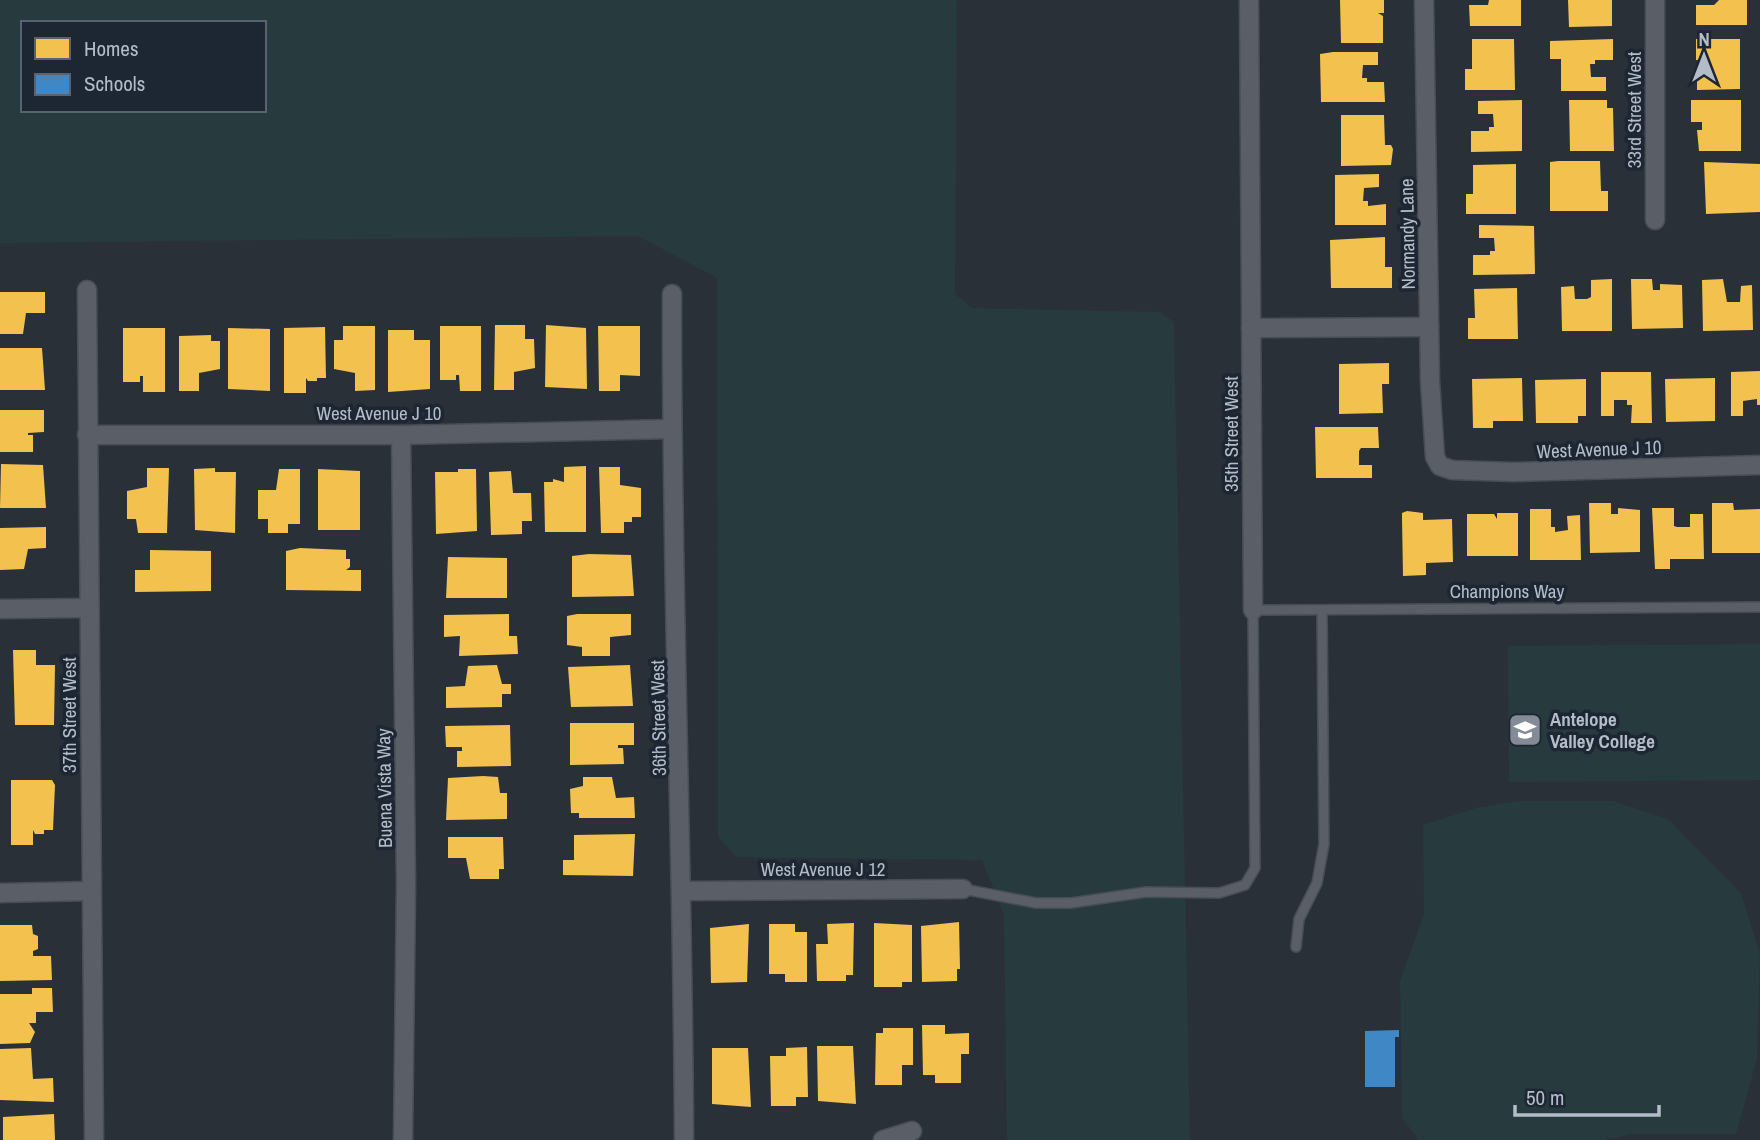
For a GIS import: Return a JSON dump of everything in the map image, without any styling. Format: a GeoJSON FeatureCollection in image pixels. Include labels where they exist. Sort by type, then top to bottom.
{"type":"FeatureCollection","features":[{"type":"Feature","properties":{"kind":"street","name":"35th Street West"},"geometry":{"type":"LineString","coordinates":[[1249,0],[1253,610]]}},
{"type":"Feature","properties":{"kind":"street","name":"Normandy Lane"},"geometry":{"type":"LineString","coordinates":[[1424,0],[1429,327],[1434,457],[1440,466]]}},
{"type":"Feature","properties":{"kind":"street","name":"33rd Street West"},"geometry":{"type":"LineString","coordinates":[[1655,0],[1655,220]]}},
{"type":"Feature","properties":{"kind":"street","name":"37th Street West"},"geometry":{"type":"LineString","coordinates":[[86,290],[94,1140]]}},
{"type":"Feature","properties":{"kind":"street","name":"36th Street West"},"geometry":{"type":"LineString","coordinates":[[672,294],[672,429],[683,891],[684,1140]]}},
{"type":"Feature","properties":{"kind":"street"},"geometry":{"type":"LineString","coordinates":[[1251,328],[1429,327]]}},
{"type":"Feature","properties":{"kind":"street","name":"West Avenue J 10"},"geometry":{"type":"LineString","coordinates":[[87,435],[401,435],[672,429]]}},
{"type":"Feature","properties":{"kind":"street","name":"Buena Vista Way"},"geometry":{"type":"LineString","coordinates":[[401,435],[406,885],[403,1140]]}},
{"type":"Feature","properties":{"kind":"street","name":"West Avenue J 10"},"geometry":{"type":"LineString","coordinates":[[1440,466],[1452,470],[1513,472],[1760,465]]}},
{"type":"Feature","properties":{"kind":"street"},"geometry":{"type":"LineString","coordinates":[[0,609],[89,608]]}},
{"type":"Feature","properties":{"kind":"street","name":"West Avenue J 12"},"geometry":{"type":"LineString","coordinates":[[683,891],[963,889]]}},
{"type":"Feature","properties":{"kind":"street"},"geometry":{"type":"LineString","coordinates":[[0,893],[91,891]]}},
{"type":"Feature","properties":{"kind":"street"},"geometry":{"type":"LineString","coordinates":[[883,1140],[912,1131]]}},
{"type":"Feature","properties":{"kind":"lane","name":"Champions Way"},"geometry":{"type":"LineString","coordinates":[[1253,610],[1760,607]]}},
{"type":"Feature","properties":{"kind":"lane","name":"35th Street West"},"geometry":{"type":"LineString","coordinates":[[963,889],[1036,903],[1071,903],[1146,892],[1219,893],[1245,885],[1255,869],[1253,610]]}},
{"type":"Feature","properties":{"kind":"lane"},"geometry":{"type":"LineString","coordinates":[[1296,947],[1299,919],[1317,883],[1324,844],[1322,610]]}},
{"type":"Feature","properties":{"kind":"green space"},"geometry":{"type":"Polygon","coordinates":[[[0,0],[957,0],[955,294],[972,308],[1160,312],[1174,322],[1190,1140],[1007,1140],[1004,915],[982,860],[736,857],[718,837],[717,278],[638,236],[0,243],[0,0]]]}},
{"type":"Feature","properties":{"kind":"green space"},"geometry":{"type":"Polygon","coordinates":[[[1760,644],[1760,780],[1509,782],[1508,646],[1760,644]]]}},
{"type":"Feature","properties":{"kind":"green space"},"geometry":{"type":"Polygon","coordinates":[[[1519,801],[1613,801],[1668,819],[1741,893],[1760,954],[1757,1059],[1736,1134],[1632,1134],[1604,1140],[1419,1140],[1402,1118],[1400,981],[1424,914],[1423,825],[1476,808],[1519,801]]]}},
{"type":"Feature","properties":{"kind":"building: Homes"},"geometry":{"type":"Polygon","coordinates":[[[1340,0],[1384,0],[1384,13],[1378,13],[1383,16],[1383,43],[1341,43],[1340,0]]]}},
{"type":"Feature","properties":{"kind":"building: Homes"},"geometry":{"type":"Polygon","coordinates":[[[1489,0],[1521,0],[1521,26],[1470,26],[1469,5],[1488,5],[1489,0]]]}},
{"type":"Feature","properties":{"kind":"building: Homes"},"geometry":{"type":"Polygon","coordinates":[[[1568,0],[1612,0],[1612,26],[1569,27],[1568,0]]]}},
{"type":"Feature","properties":{"kind":"building: Homes"},"geometry":{"type":"Polygon","coordinates":[[[1719,0],[1747,0],[1747,25],[1696,25],[1696,5],[1714,5],[1719,0]]]}},
{"type":"Feature","properties":{"kind":"building: Homes"},"geometry":{"type":"Polygon","coordinates":[[[1472,39],[1514,39],[1515,90],[1465,90],[1465,69],[1472,69],[1472,39]]]}},
{"type":"Feature","properties":{"kind":"building: Homes"},"geometry":{"type":"Polygon","coordinates":[[[1613,39],[1613,60],[1595,60],[1595,64],[1590,64],[1591,77],[1606,77],[1606,91],[1561,91],[1561,59],[1550,59],[1550,41],[1613,39]]]}},
{"type":"Feature","properties":{"kind":"building: Homes"},"geometry":{"type":"Polygon","coordinates":[[[1696,39],[1740,39],[1740,89],[1697,90],[1697,63],[1703,60],[1696,60],[1696,39]]]}},
{"type":"Feature","properties":{"kind":"building: Homes"},"geometry":{"type":"Polygon","coordinates":[[[1378,52],[1378,65],[1363,65],[1362,78],[1367,78],[1367,82],[1384,82],[1385,102],[1321,102],[1320,54],[1378,52]]]}},
{"type":"Feature","properties":{"kind":"building: Homes"},"geometry":{"type":"Polygon","coordinates":[[[1522,100],[1522,151],[1471,152],[1471,131],[1489,131],[1489,127],[1494,127],[1493,114],[1478,114],[1478,101],[1522,100]]]}},
{"type":"Feature","properties":{"kind":"building: Homes"},"geometry":{"type":"Polygon","coordinates":[[[1569,100],[1607,100],[1607,108],[1613,108],[1614,151],[1570,151],[1569,100]]]}},
{"type":"Feature","properties":{"kind":"building: Homes"},"geometry":{"type":"Polygon","coordinates":[[[1691,100],[1741,100],[1741,151],[1699,151],[1697,130],[1702,130],[1702,122],[1691,122],[1691,100]]]}},
{"type":"Feature","properties":{"kind":"building: Homes"},"geometry":{"type":"Polygon","coordinates":[[[1341,115],[1384,115],[1385,145],[1391,145],[1393,149],[1391,165],[1341,166],[1341,115]]]}},
{"type":"Feature","properties":{"kind":"building: Homes"},"geometry":{"type":"Polygon","coordinates":[[[1600,161],[1601,191],[1608,191],[1608,211],[1550,211],[1550,162],[1600,161]]]}},
{"type":"Feature","properties":{"kind":"building: Homes"},"geometry":{"type":"Polygon","coordinates":[[[1704,162],[1760,164],[1760,212],[1706,214],[1704,162]]]}},
{"type":"Feature","properties":{"kind":"building: Homes"},"geometry":{"type":"Polygon","coordinates":[[[1516,164],[1516,214],[1466,214],[1466,194],[1473,194],[1473,165],[1516,164]]]}},
{"type":"Feature","properties":{"kind":"building: Homes"},"geometry":{"type":"Polygon","coordinates":[[[1379,174],[1379,187],[1364,188],[1363,201],[1368,201],[1368,206],[1386,204],[1386,225],[1335,225],[1335,175],[1379,174]]]}},
{"type":"Feature","properties":{"kind":"building: Homes"},"geometry":{"type":"Polygon","coordinates":[[[1479,225],[1534,226],[1535,274],[1473,275],[1473,255],[1490,255],[1490,251],[1495,251],[1494,238],[1479,238],[1479,225]]]}},
{"type":"Feature","properties":{"kind":"building: Homes"},"geometry":{"type":"Polygon","coordinates":[[[1385,237],[1385,267],[1392,267],[1392,288],[1331,288],[1330,240],[1385,237]]]}},
{"type":"Feature","properties":{"kind":"building: Homes"},"geometry":{"type":"Polygon","coordinates":[[[1612,279],[1612,331],[1562,331],[1561,287],[1574,286],[1575,299],[1587,299],[1591,297],[1591,280],[1612,279]]]}},
{"type":"Feature","properties":{"kind":"building: Homes"},"geometry":{"type":"Polygon","coordinates":[[[1631,279],[1652,279],[1653,290],[1660,290],[1660,284],[1682,285],[1683,328],[1632,329],[1631,279]]]}},
{"type":"Feature","properties":{"kind":"building: Homes"},"geometry":{"type":"Polygon","coordinates":[[[1723,279],[1727,302],[1740,302],[1741,286],[1752,285],[1753,330],[1703,331],[1702,280],[1723,279]]]}},
{"type":"Feature","properties":{"kind":"building: Homes"},"geometry":{"type":"Polygon","coordinates":[[[1517,288],[1518,339],[1468,339],[1468,318],[1475,318],[1474,289],[1517,288]]]}},
{"type":"Feature","properties":{"kind":"building: Homes"},"geometry":{"type":"Polygon","coordinates":[[[0,292],[45,292],[45,313],[26,313],[23,334],[0,334],[0,292]]]}},
{"type":"Feature","properties":{"kind":"building: Homes"},"geometry":{"type":"Polygon","coordinates":[[[495,325],[525,325],[525,339],[534,339],[535,368],[514,372],[514,390],[494,390],[495,325]]]}},
{"type":"Feature","properties":{"kind":"building: Homes"},"geometry":{"type":"Polygon","coordinates":[[[546,325],[586,328],[587,389],[545,387],[546,325]]]}},
{"type":"Feature","properties":{"kind":"building: Homes"},"geometry":{"type":"Polygon","coordinates":[[[343,326],[375,326],[375,390],[355,391],[355,373],[334,369],[334,340],[343,340],[343,326]]]}},
{"type":"Feature","properties":{"kind":"building: Homes"},"geometry":{"type":"Polygon","coordinates":[[[440,326],[481,326],[481,391],[460,391],[459,375],[456,375],[456,380],[440,380],[440,326]]]}},
{"type":"Feature","properties":{"kind":"building: Homes"},"geometry":{"type":"Polygon","coordinates":[[[598,326],[640,326],[640,376],[620,375],[620,391],[599,391],[598,326]]]}},
{"type":"Feature","properties":{"kind":"building: Homes"},"geometry":{"type":"Polygon","coordinates":[[[325,327],[326,378],[308,381],[306,378],[306,393],[284,393],[284,328],[325,327]]]}},
{"type":"Feature","properties":{"kind":"building: Homes"},"geometry":{"type":"Polygon","coordinates":[[[123,328],[165,328],[165,392],[143,392],[143,376],[140,376],[140,382],[123,382],[123,328]]]}},
{"type":"Feature","properties":{"kind":"building: Homes"},"geometry":{"type":"Polygon","coordinates":[[[228,328],[270,329],[270,391],[228,389],[228,328]]]}},
{"type":"Feature","properties":{"kind":"building: Homes"},"geometry":{"type":"Polygon","coordinates":[[[388,330],[414,330],[414,340],[430,340],[430,389],[388,392],[388,330]]]}},
{"type":"Feature","properties":{"kind":"building: Homes"},"geometry":{"type":"Polygon","coordinates":[[[211,335],[211,341],[220,341],[220,369],[199,373],[199,391],[179,391],[179,336],[211,335]]]}},
{"type":"Feature","properties":{"kind":"building: Homes"},"geometry":{"type":"Polygon","coordinates":[[[0,348],[42,348],[45,390],[0,390],[0,348]]]}},
{"type":"Feature","properties":{"kind":"building: Homes"},"geometry":{"type":"Polygon","coordinates":[[[1389,363],[1389,384],[1382,384],[1383,413],[1339,414],[1339,364],[1389,363]]]}},
{"type":"Feature","properties":{"kind":"building: Homes"},"geometry":{"type":"Polygon","coordinates":[[[1760,371],[1760,405],[1757,405],[1757,399],[1743,401],[1743,416],[1731,416],[1731,372],[1760,371]]]}},
{"type":"Feature","properties":{"kind":"building: Homes"},"geometry":{"type":"Polygon","coordinates":[[[1601,372],[1651,372],[1652,423],[1631,423],[1632,405],[1627,405],[1627,400],[1614,400],[1614,416],[1601,416],[1601,372]]]}},
{"type":"Feature","properties":{"kind":"building: Homes"},"geometry":{"type":"Polygon","coordinates":[[[1522,378],[1523,421],[1493,421],[1493,428],[1473,428],[1472,379],[1522,378]]]}},
{"type":"Feature","properties":{"kind":"building: Homes"},"geometry":{"type":"Polygon","coordinates":[[[1715,378],[1715,421],[1666,422],[1665,379],[1715,378]]]}},
{"type":"Feature","properties":{"kind":"building: Homes"},"geometry":{"type":"Polygon","coordinates":[[[1586,379],[1586,416],[1578,416],[1578,423],[1536,423],[1535,380],[1586,379]]]}},
{"type":"Feature","properties":{"kind":"building: Homes"},"geometry":{"type":"Polygon","coordinates":[[[0,410],[44,410],[44,432],[28,433],[33,435],[33,452],[0,452],[0,410]]]}},
{"type":"Feature","properties":{"kind":"building: Homes"},"geometry":{"type":"Polygon","coordinates":[[[1315,427],[1378,427],[1379,448],[1361,448],[1359,451],[1359,465],[1372,465],[1372,478],[1316,478],[1315,427]]]}},
{"type":"Feature","properties":{"kind":"building: Homes"},"geometry":{"type":"Polygon","coordinates":[[[1,464],[43,465],[46,508],[0,508],[1,464]]]}},
{"type":"Feature","properties":{"kind":"building: Homes"},"geometry":{"type":"Polygon","coordinates":[[[586,466],[586,532],[545,532],[544,482],[553,482],[553,479],[564,482],[564,467],[586,466]]]}},
{"type":"Feature","properties":{"kind":"building: Homes"},"geometry":{"type":"Polygon","coordinates":[[[599,467],[620,467],[620,485],[641,488],[641,517],[632,517],[632,522],[624,522],[624,533],[601,533],[599,467]]]}},
{"type":"Feature","properties":{"kind":"building: Homes"},"geometry":{"type":"Polygon","coordinates":[[[147,468],[169,468],[167,533],[138,533],[136,519],[127,519],[127,491],[147,487],[147,468]]]}},
{"type":"Feature","properties":{"kind":"building: Homes"},"geometry":{"type":"Polygon","coordinates":[[[215,468],[215,472],[236,472],[235,533],[195,530],[194,469],[215,468]]]}},
{"type":"Feature","properties":{"kind":"building: Homes"},"geometry":{"type":"Polygon","coordinates":[[[279,469],[300,469],[300,524],[288,524],[288,533],[268,533],[268,519],[258,519],[258,490],[276,490],[279,469]]]}},
{"type":"Feature","properties":{"kind":"building: Homes"},"geometry":{"type":"Polygon","coordinates":[[[318,469],[360,471],[360,530],[318,530],[318,469]]]}},
{"type":"Feature","properties":{"kind":"building: Homes"},"geometry":{"type":"Polygon","coordinates":[[[458,469],[476,469],[477,531],[436,534],[435,472],[458,472],[458,469]]]}},
{"type":"Feature","properties":{"kind":"building: Homes"},"geometry":{"type":"Polygon","coordinates":[[[511,471],[513,493],[531,493],[532,521],[522,521],[522,534],[491,535],[489,472],[511,471]]]}},
{"type":"Feature","properties":{"kind":"building: Homes"},"geometry":{"type":"Polygon","coordinates":[[[1589,503],[1611,503],[1611,514],[1618,514],[1618,508],[1640,510],[1640,552],[1590,553],[1589,503]]]}},
{"type":"Feature","properties":{"kind":"building: Homes"},"geometry":{"type":"Polygon","coordinates":[[[1712,503],[1733,503],[1734,510],[1760,509],[1760,553],[1712,553],[1712,503]]]}},
{"type":"Feature","properties":{"kind":"building: Homes"},"geometry":{"type":"Polygon","coordinates":[[[1652,508],[1674,508],[1674,526],[1677,527],[1690,527],[1690,514],[1703,514],[1704,559],[1670,559],[1670,569],[1655,569],[1652,508]]]}},
{"type":"Feature","properties":{"kind":"building: Homes"},"geometry":{"type":"Polygon","coordinates":[[[1530,509],[1551,509],[1551,527],[1555,527],[1555,532],[1568,530],[1567,516],[1580,515],[1581,560],[1530,560],[1530,509]]]}},
{"type":"Feature","properties":{"kind":"building: Homes"},"geometry":{"type":"Polygon","coordinates":[[[1402,513],[1423,513],[1423,520],[1452,519],[1453,562],[1426,563],[1426,575],[1403,576],[1402,513]]]}},
{"type":"Feature","properties":{"kind":"building: Homes"},"geometry":{"type":"Polygon","coordinates":[[[1497,513],[1518,513],[1518,556],[1467,556],[1467,514],[1494,514],[1497,519],[1497,513]]]}},
{"type":"Feature","properties":{"kind":"building: Homes"},"geometry":{"type":"Polygon","coordinates":[[[46,527],[46,548],[28,549],[24,569],[0,570],[0,528],[46,527]]]}},
{"type":"Feature","properties":{"kind":"building: Homes"},"geometry":{"type":"Polygon","coordinates":[[[300,548],[346,550],[350,567],[346,570],[361,570],[361,591],[286,590],[286,551],[300,548]]]}},
{"type":"Feature","properties":{"kind":"building: Homes"},"geometry":{"type":"Polygon","coordinates":[[[150,550],[211,551],[211,591],[135,592],[135,570],[150,570],[150,550]]]}},
{"type":"Feature","properties":{"kind":"building: Homes"},"geometry":{"type":"Polygon","coordinates":[[[631,555],[634,596],[572,597],[572,556],[631,555]]]}},
{"type":"Feature","properties":{"kind":"building: Homes"},"geometry":{"type":"Polygon","coordinates":[[[448,557],[507,558],[507,598],[446,598],[448,557]]]}},
{"type":"Feature","properties":{"kind":"building: Homes"},"geometry":{"type":"Polygon","coordinates":[[[509,614],[509,636],[517,636],[518,654],[459,656],[460,636],[444,637],[444,615],[509,614]]]}},
{"type":"Feature","properties":{"kind":"building: Homes"},"geometry":{"type":"Polygon","coordinates":[[[631,614],[631,635],[610,637],[610,656],[582,656],[582,647],[567,645],[567,616],[631,614]]]}},
{"type":"Feature","properties":{"kind":"building: Homes"},"geometry":{"type":"Polygon","coordinates":[[[13,650],[36,650],[36,665],[55,665],[54,725],[15,725],[13,650]]]}},
{"type":"Feature","properties":{"kind":"building: Homes"},"geometry":{"type":"Polygon","coordinates":[[[497,665],[502,684],[511,684],[511,694],[502,694],[502,707],[446,708],[446,687],[465,686],[468,666],[497,665]]]}},
{"type":"Feature","properties":{"kind":"building: Homes"},"geometry":{"type":"Polygon","coordinates":[[[630,665],[633,706],[571,707],[568,667],[630,665]]]}},
{"type":"Feature","properties":{"kind":"building: Homes"},"geometry":{"type":"Polygon","coordinates":[[[570,723],[634,723],[634,745],[618,745],[618,748],[623,748],[624,764],[570,765],[570,723]]]}},
{"type":"Feature","properties":{"kind":"building: Homes"},"geometry":{"type":"Polygon","coordinates":[[[510,725],[511,766],[457,767],[457,751],[462,751],[462,747],[446,747],[445,726],[510,725]]]}},
{"type":"Feature","properties":{"kind":"building: Homes"},"geometry":{"type":"Polygon","coordinates":[[[498,777],[500,793],[507,793],[507,819],[446,820],[448,778],[498,777]]]}},
{"type":"Feature","properties":{"kind":"building: Homes"},"geometry":{"type":"Polygon","coordinates":[[[583,777],[612,777],[616,798],[634,797],[635,818],[579,818],[579,813],[571,813],[570,789],[583,786],[583,777]]]}},
{"type":"Feature","properties":{"kind":"building: Homes"},"geometry":{"type":"Polygon","coordinates":[[[11,780],[52,780],[55,785],[53,830],[35,834],[33,830],[33,845],[11,845],[11,780]]]}},
{"type":"Feature","properties":{"kind":"building: Homes"},"geometry":{"type":"Polygon","coordinates":[[[635,834],[633,876],[563,875],[563,860],[574,860],[574,835],[635,834]]]}},
{"type":"Feature","properties":{"kind":"building: Homes"},"geometry":{"type":"Polygon","coordinates":[[[448,837],[503,837],[504,869],[499,869],[499,879],[470,879],[466,858],[448,858],[448,837]]]}},
{"type":"Feature","properties":{"kind":"building: Homes"},"geometry":{"type":"Polygon","coordinates":[[[959,922],[960,969],[957,969],[957,981],[922,982],[921,926],[959,922]]]}},
{"type":"Feature","properties":{"kind":"building: Homes"},"geometry":{"type":"Polygon","coordinates":[[[854,923],[853,975],[846,975],[846,981],[817,981],[816,944],[828,944],[827,924],[854,923]]]}},
{"type":"Feature","properties":{"kind":"building: Homes"},"geometry":{"type":"Polygon","coordinates":[[[874,923],[912,925],[912,982],[902,982],[902,987],[874,987],[874,923]]]}},
{"type":"Feature","properties":{"kind":"building: Homes"},"geometry":{"type":"Polygon","coordinates":[[[749,924],[747,982],[711,983],[710,928],[749,924]]]}},
{"type":"Feature","properties":{"kind":"building: Homes"},"geometry":{"type":"Polygon","coordinates":[[[769,924],[795,924],[795,932],[807,932],[807,982],[785,982],[785,974],[769,974],[769,924]]]}},
{"type":"Feature","properties":{"kind":"building: Homes"},"geometry":{"type":"Polygon","coordinates":[[[0,925],[32,925],[33,934],[38,936],[38,949],[33,951],[33,956],[51,956],[52,980],[0,981],[0,925]]]}},
{"type":"Feature","properties":{"kind":"building: Homes"},"geometry":{"type":"Polygon","coordinates":[[[32,988],[52,988],[53,1012],[36,1012],[36,1023],[29,1023],[35,1032],[30,1043],[0,1044],[0,994],[32,994],[32,988]]]}},
{"type":"Feature","properties":{"kind":"building: Homes"},"geometry":{"type":"Polygon","coordinates":[[[922,1025],[945,1025],[945,1034],[969,1033],[969,1054],[961,1054],[961,1083],[935,1083],[935,1075],[923,1075],[922,1025]]]}},
{"type":"Feature","properties":{"kind":"building: Homes"},"geometry":{"type":"Polygon","coordinates":[[[883,1028],[913,1028],[913,1065],[902,1065],[902,1085],[875,1085],[876,1033],[883,1033],[883,1028]]]}},
{"type":"Feature","properties":{"kind":"building: Homes"},"geometry":{"type":"Polygon","coordinates":[[[817,1046],[853,1046],[856,1104],[818,1101],[817,1046]]]}},
{"type":"Feature","properties":{"kind":"building: Homes"},"geometry":{"type":"Polygon","coordinates":[[[807,1047],[808,1097],[796,1097],[796,1106],[771,1106],[770,1056],[786,1056],[786,1048],[807,1047]]]}},
{"type":"Feature","properties":{"kind":"building: Homes"},"geometry":{"type":"Polygon","coordinates":[[[31,1048],[33,1079],[53,1078],[54,1102],[0,1100],[0,1049],[31,1048]]]}},
{"type":"Feature","properties":{"kind":"building: Homes"},"geometry":{"type":"Polygon","coordinates":[[[712,1048],[748,1048],[751,1107],[712,1104],[712,1048]]]}},
{"type":"Feature","properties":{"kind":"building: Homes"},"geometry":{"type":"Polygon","coordinates":[[[54,1114],[55,1140],[3,1140],[3,1117],[54,1114]]]}},
{"type":"Feature","properties":{"kind":"building: Schools"},"geometry":{"type":"Polygon","coordinates":[[[1399,1030],[1399,1037],[1395,1037],[1395,1087],[1365,1087],[1365,1031],[1399,1030]]]}},
{"type":"Feature","properties":{"kind":"place","name":"Antelope Valley College"},"geometry":{"type":"Point","coordinates":[1525,730]}}]}
